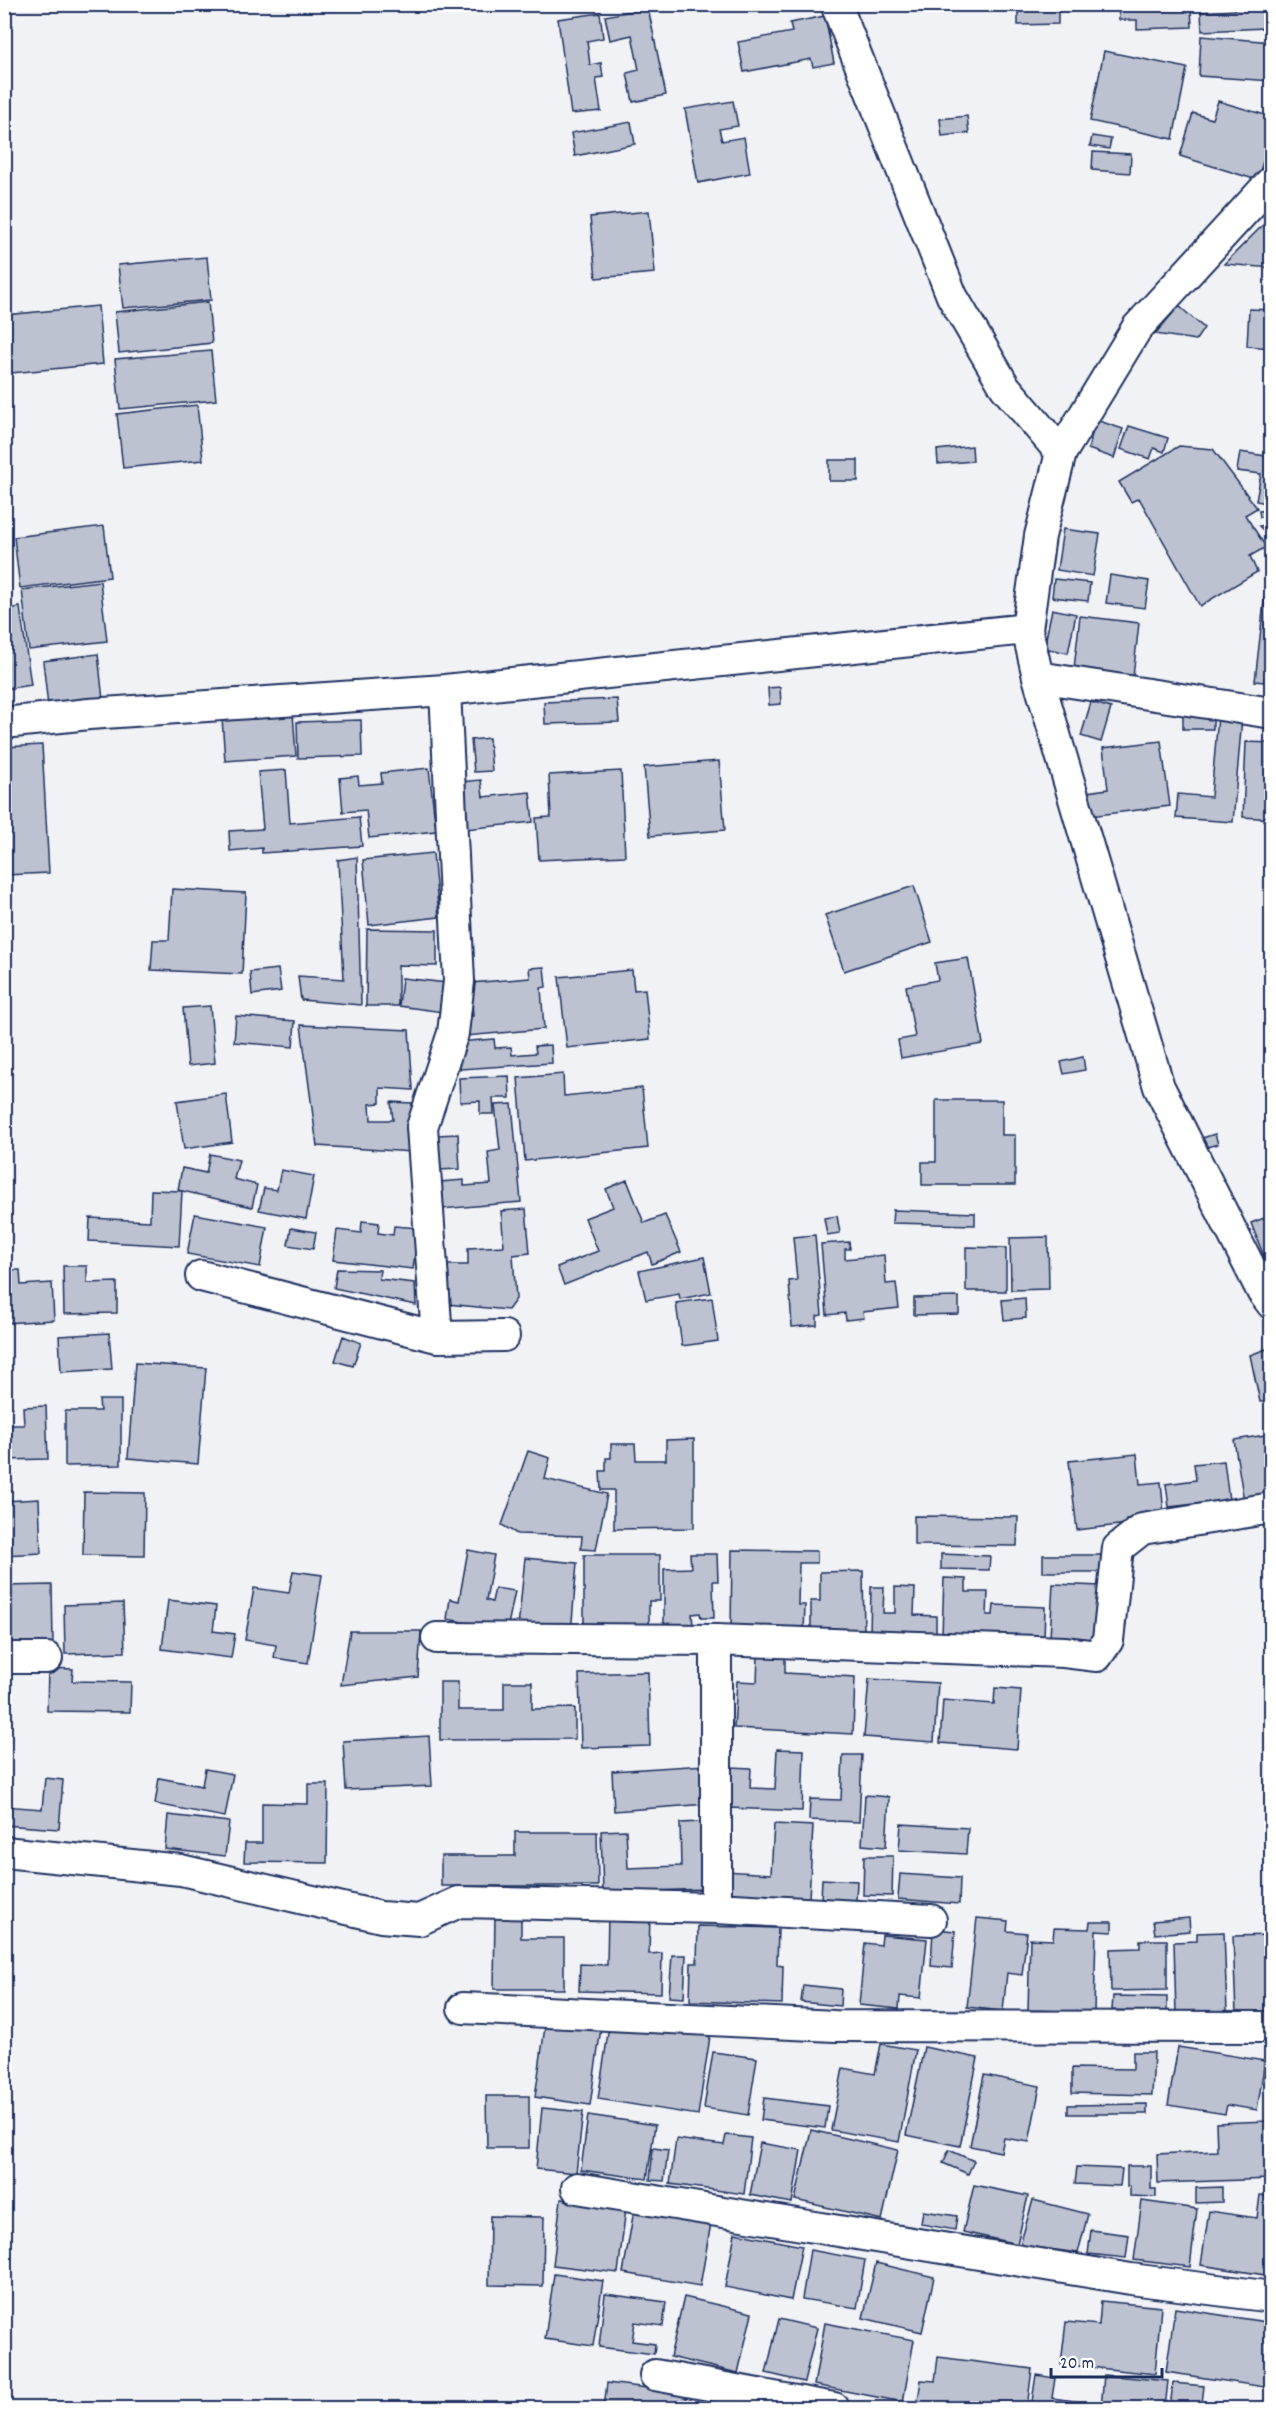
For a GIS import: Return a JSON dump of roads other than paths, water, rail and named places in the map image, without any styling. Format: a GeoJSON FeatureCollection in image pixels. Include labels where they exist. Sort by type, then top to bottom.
{"type":"FeatureCollection","features":[{"type":"Feature","properties":{"kind":"street"},"geometry":{"type":"LineString","coordinates":[[836,4],[952,296],[1005,387],[1061,453]]}},
{"type":"Feature","properties":{"kind":"street"},"geometry":{"type":"LineString","coordinates":[[1272,181],[1137,328],[1061,453],[1040,536],[1027,629],[1038,677],[1159,1087],[1262,1291],[1272,1304]]}},
{"type":"Feature","properties":{"kind":"street"},"geometry":{"type":"LineString","coordinates":[[4,723],[101,713],[445,690],[1027,629]]}},
{"type":"Feature","properties":{"kind":"street"},"geometry":{"type":"LineString","coordinates":[[1038,677],[1272,713]]}},
{"type":"Feature","properties":{"kind":"street"},"geometry":{"type":"LineString","coordinates":[[437,1336],[422,1127],[453,1034],[459,981],[445,690]]}},
{"type":"Feature","properties":{"kind":"street"},"geometry":{"type":"LineString","coordinates":[[201,1276],[437,1336],[504,1336]]}},
{"type":"Feature","properties":{"kind":"street"},"geometry":{"type":"LineString","coordinates":[[437,1638],[716,1640],[1064,1652],[1097,1656],[1108,1640],[1118,1548],[1142,1529],[1272,1508]]}},
{"type":"Feature","properties":{"kind":"street"},"geometry":{"type":"LineString","coordinates":[[716,1640],[716,1908]]}},
{"type":"Feature","properties":{"kind":"street"},"geometry":{"type":"LineString","coordinates":[[4,1658],[47,1658]]}},
{"type":"Feature","properties":{"kind":"street"},"geometry":{"type":"LineString","coordinates":[[4,1852],[181,1870],[381,1917],[419,1920],[459,1902],[716,1908],[931,1920]]}},
{"type":"Feature","properties":{"kind":"street"},"geometry":{"type":"LineString","coordinates":[[463,2008],[835,2026],[1272,2027]]}},
{"type":"Feature","properties":{"kind":"street"},"geometry":{"type":"LineString","coordinates":[[577,2188],[1131,2279],[1272,2297]]}},
{"type":"Feature","properties":{"kind":"street"},"geometry":{"type":"LineString","coordinates":[[655,2375],[834,2409]]}}]}
